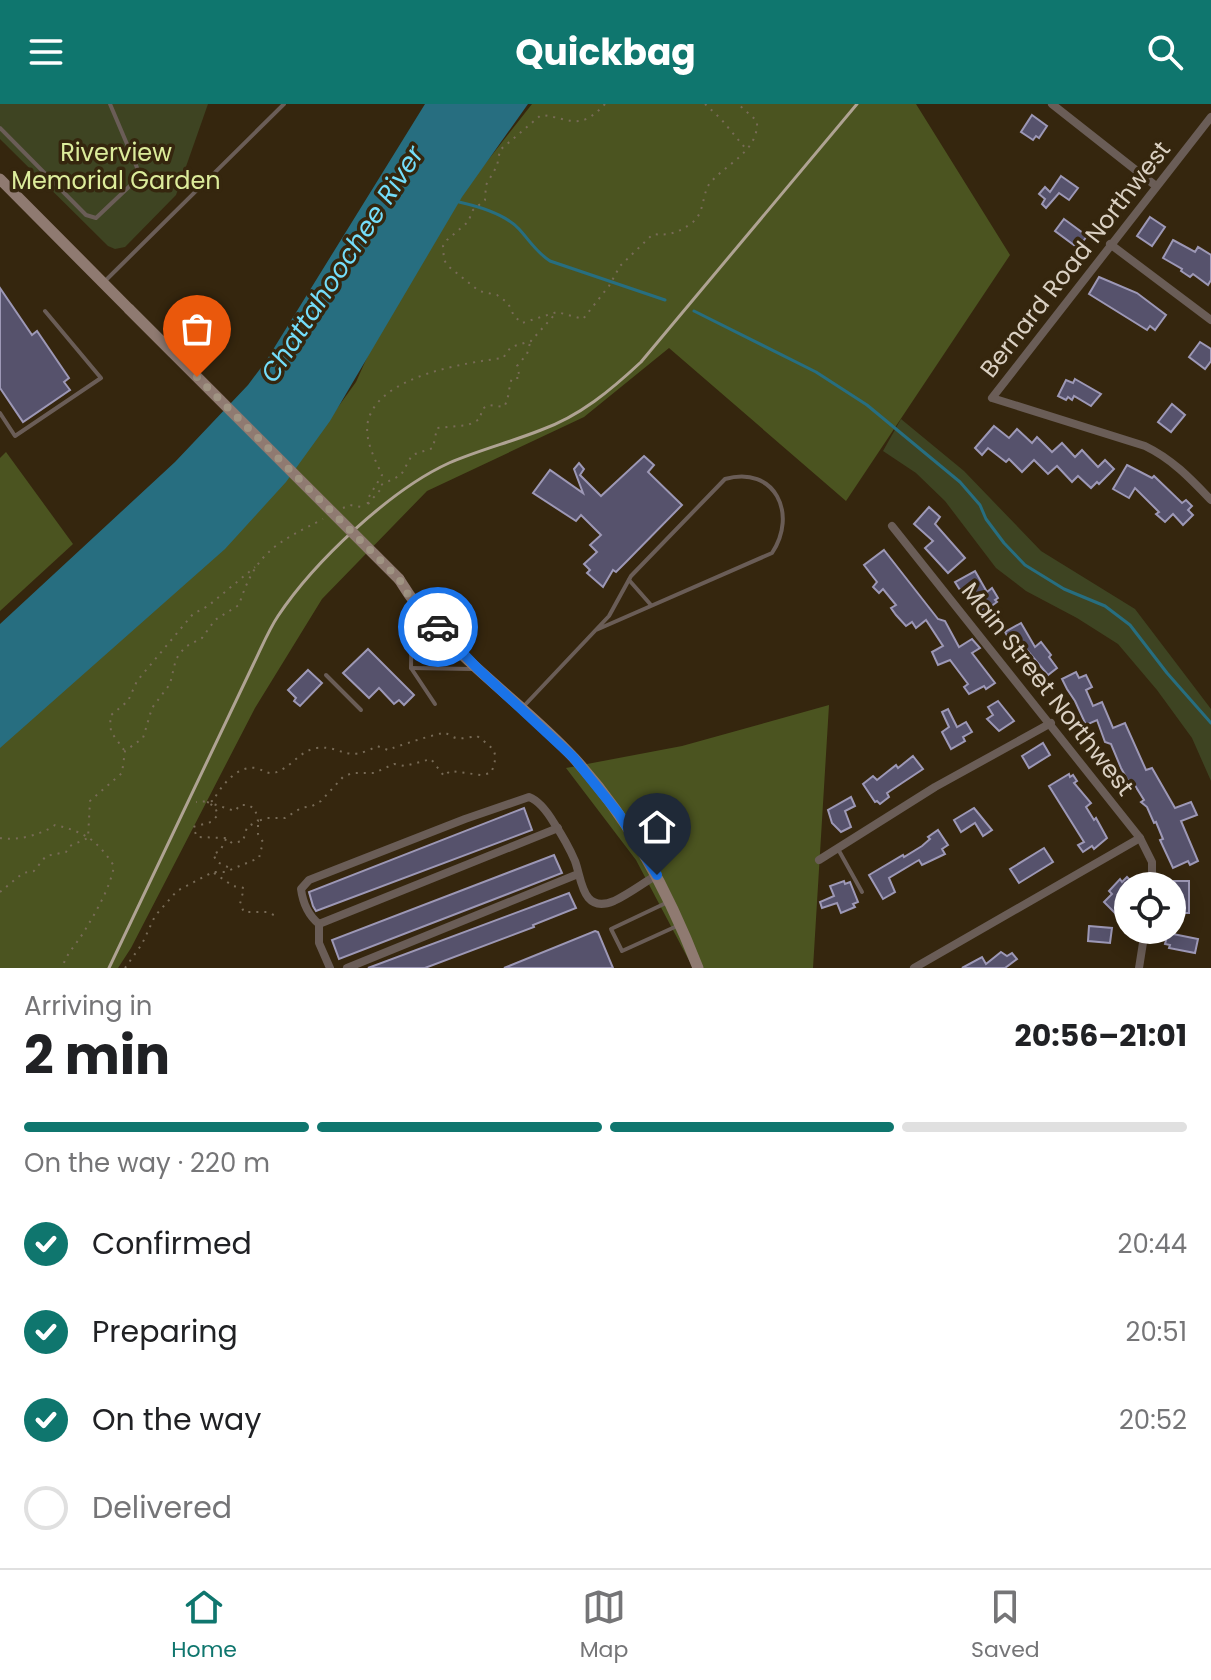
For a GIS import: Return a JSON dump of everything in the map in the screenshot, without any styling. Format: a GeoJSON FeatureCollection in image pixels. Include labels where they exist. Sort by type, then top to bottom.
{"type":"FeatureCollection","features":[{"type":"Feature","properties":{"kind":"main road"},"geometry":{"type":"LineString","coordinates":[[0,179],[399,579],[412,601],[478,669],[573,757],[619,814],[657,875],[698,968]]}},
{"type":"Feature","properties":{"kind":"street"},"geometry":{"type":"LineString","coordinates":[[1052,104],[1156,186]]}},
{"type":"Feature","properties":{"kind":"street","name":"Bernard Road Northwest"},"geometry":{"type":"LineString","coordinates":[[1211,117],[992,398],[1155,451],[1182,469],[1211,500]]}},
{"type":"Feature","properties":{"kind":"street"},"geometry":{"type":"LineString","coordinates":[[1110,244],[1211,320]]}},
{"type":"Feature","properties":{"kind":"street","name":"Main Street Northwest"},"geometry":{"type":"LineString","coordinates":[[892,526],[1140,838],[1152,862],[1152,872]]}},
{"type":"Feature","properties":{"kind":"street"},"geometry":{"type":"LineString","coordinates":[[819,860],[935,787],[1051,723]]}},
{"type":"Feature","properties":{"kind":"street"},"geometry":{"type":"LineString","coordinates":[[330,968],[319,943],[319,924],[307,911],[303,886],[315,878],[529,797],[549,814],[567,842],[580,885],[588,899],[601,903],[613,901],[657,875]]}},
{"type":"Feature","properties":{"kind":"street"},"geometry":{"type":"LineString","coordinates":[[319,924],[558,828]]}},
{"type":"Feature","properties":{"kind":"street"},"geometry":{"type":"LineString","coordinates":[[914,968],[1140,838]]}},
{"type":"Feature","properties":{"kind":"street"},"geometry":{"type":"LineString","coordinates":[[347,968],[578,874]]}},
{"type":"Feature","properties":{"kind":"street"},"geometry":{"type":"LineString","coordinates":[[1139,968],[1143,944]]}},
{"type":"Feature","properties":{"kind":"lane"},"geometry":{"type":"LineString","coordinates":[[0,128],[86,215],[96,218],[134,182],[138,170],[110,104]]}},
{"type":"Feature","properties":{"kind":"lane"},"geometry":{"type":"LineString","coordinates":[[104,282],[284,104]]}},
{"type":"Feature","properties":{"kind":"lane"},"geometry":{"type":"LineString","coordinates":[[0,413],[15,436],[101,378],[45,311]]}},
{"type":"Feature","properties":{"kind":"lane"},"geometry":{"type":"LineString","coordinates":[[521,709],[609,616],[629,580],[725,479],[745,477],[772,487],[782,504],[783,518],[772,553],[596,630]]}},
{"type":"Feature","properties":{"kind":"lane"},"geometry":{"type":"LineString","coordinates":[[629,580],[651,605]]}},
{"type":"Feature","properties":{"kind":"lane"},"geometry":{"type":"LineString","coordinates":[[412,601],[411,668],[435,704]]}},
{"type":"Feature","properties":{"kind":"lane"},"geometry":{"type":"LineString","coordinates":[[411,668],[478,669]]}},
{"type":"Feature","properties":{"kind":"lane"},"geometry":{"type":"LineString","coordinates":[[326,675],[361,710]]}},
{"type":"Feature","properties":{"kind":"lane"},"geometry":{"type":"LineString","coordinates":[[838,849],[862,892]]}},
{"type":"Feature","properties":{"kind":"lane"},"geometry":{"type":"LineString","coordinates":[[670,901],[611,929],[622,951],[680,924]]}},
{"type":"Feature","properties":{"kind":"path"},"geometry":{"type":"LineString","coordinates":[[605,104],[581,121],[567,122],[541,115],[500,150],[496,170],[486,185],[485,200],[443,246],[444,260],[448,266],[479,291],[497,295],[508,303],[514,316],[522,323],[557,312],[583,319],[609,286],[620,266],[653,234],[670,236],[696,220],[705,203],[708,185],[758,134],[757,121],[738,104]]}},
{"type":"Feature","properties":{"kind":"path"},"geometry":{"type":"LineString","coordinates":[[705,104],[746,149]]}},
{"type":"Feature","properties":{"kind":"path"},"geometry":{"type":"LineString","coordinates":[[531,341],[511,347],[503,358],[412,379],[391,389],[377,402],[368,422],[369,447],[382,475],[367,505],[381,485],[401,475],[412,455],[433,448],[437,428],[468,425],[480,419],[482,409],[489,405],[504,407],[510,396],[508,387],[512,378],[520,378],[517,366],[527,354],[531,341],[557,312]]}},
{"type":"Feature","properties":{"kind":"path"},"geometry":{"type":"LineString","coordinates":[[350,505],[361,507]]}},
{"type":"Feature","properties":{"kind":"path"},"geometry":{"type":"LineString","coordinates":[[88,838],[90,801],[122,773],[125,751],[111,732],[110,716],[128,701],[137,681],[193,614],[208,606],[256,566],[283,539],[321,521]]}},
{"type":"Feature","properties":{"kind":"path"},"geometry":{"type":"LineString","coordinates":[[125,751],[143,738],[152,708],[170,684],[176,659],[185,647],[202,638],[215,620],[239,605],[245,585],[256,566]]}},
{"type":"Feature","properties":{"kind":"path"},"geometry":{"type":"LineString","coordinates":[[196,802],[213,801],[223,783],[248,768],[276,773],[291,761],[300,759],[307,750],[318,748],[352,754],[377,746],[388,750],[445,733],[455,738],[477,736],[494,748],[496,756],[491,773],[481,775],[450,771],[444,776],[431,759],[405,766],[394,764],[374,773],[352,773],[343,777],[321,801],[285,818],[258,821],[247,827],[243,841],[232,843],[226,838],[197,837],[193,827],[211,822],[218,815],[215,807],[207,802]]}},
{"type":"Feature","properties":{"kind":"path"},"geometry":{"type":"LineString","coordinates":[[125,968],[165,902],[177,891],[213,872],[225,872],[259,858],[263,842],[258,834],[255,809],[240,805],[235,811],[207,802]]}},
{"type":"Feature","properties":{"kind":"path"},"geometry":{"type":"LineString","coordinates":[[0,838],[12,840],[48,830],[55,825],[76,830],[100,845],[114,866],[110,887],[98,903],[85,931],[67,953],[62,968]]}},
{"type":"Feature","properties":{"kind":"path"},"geometry":{"type":"LineString","coordinates":[[0,892],[23,873],[34,871],[46,856],[66,852],[70,846],[88,838]]}},
{"type":"Feature","properties":{"kind":"path"},"geometry":{"type":"LineString","coordinates":[[226,838],[220,851],[213,854],[217,862],[232,869]]}},
{"type":"Feature","properties":{"kind":"path"},"geometry":{"type":"LineString","coordinates":[[213,872],[233,886],[244,888],[240,904],[244,912],[267,912],[276,916]]}},
{"type":"Feature","properties":{"kind":"green space","name":"Riverview Memorial Garden"},"geometry":{"type":"Polygon","coordinates":[[[0,104],[208,104],[176,195],[125,247],[115,249],[108,246],[0,139],[0,104]]]}},
{"type":"Feature","properties":{"kind":"green space"},"geometry":{"type":"Polygon","coordinates":[[[532,104],[916,104],[1010,255],[846,501],[669,348],[584,417],[427,491],[322,599],[255,708],[118,968],[0,968],[0,737],[282,485],[356,382],[412,257],[532,104]]]}},
{"type":"Feature","properties":{"kind":"green space"},"geometry":{"type":"Polygon","coordinates":[[[901,419],[964,471],[1041,551],[1135,609],[1211,709],[1211,781],[1192,738],[1118,644],[1026,591],[996,568],[945,501],[916,473],[883,451],[901,419]]]}},
{"type":"Feature","properties":{"kind":"green space"},"geometry":{"type":"Polygon","coordinates":[[[6,452],[73,544],[0,611],[0,458],[6,452]]]}},
{"type":"Feature","properties":{"kind":"green space"},"geometry":{"type":"Polygon","coordinates":[[[829,705],[813,968],[693,968],[636,860],[566,768],[682,746],[829,705]]]}},
{"type":"Feature","properties":{"kind":"water","name":"Chattahoochee River"},"geometry":{"type":"Polygon","coordinates":[[[425,104],[528,104],[462,197],[330,421],[286,482],[225,549],[0,748],[0,624],[175,462],[248,385],[266,361],[425,104]]]}},
{"type":"Feature","properties":{"kind":"building"},"geometry":{"type":"Polygon","coordinates":[[[1032,115],[1047,126],[1039,138],[1036,136],[1033,140],[1021,132],[1032,115]]]}},
{"type":"Feature","properties":{"kind":"building"},"geometry":{"type":"Polygon","coordinates":[[[1061,176],[1078,188],[1069,200],[1059,193],[1046,208],[1042,204],[1045,199],[1039,194],[1045,187],[1050,192],[1061,176]]]}},
{"type":"Feature","properties":{"kind":"building"},"geometry":{"type":"Polygon","coordinates":[[[1150,217],[1165,227],[1152,246],[1137,236],[1150,217]]]}},
{"type":"Feature","properties":{"kind":"building"},"geometry":{"type":"Polygon","coordinates":[[[1064,219],[1087,236],[1078,248],[1055,231],[1064,219]]]}},
{"type":"Feature","properties":{"kind":"building"},"geometry":{"type":"Polygon","coordinates":[[[1173,240],[1195,252],[1198,247],[1211,255],[1211,280],[1208,285],[1193,274],[1190,277],[1163,258],[1173,240]]]}},
{"type":"Feature","properties":{"kind":"building"},"geometry":{"type":"Polygon","coordinates":[[[1099,277],[1137,293],[1166,315],[1155,330],[1150,326],[1147,330],[1089,294],[1099,277]]]}},
{"type":"Feature","properties":{"kind":"building"},"geometry":{"type":"Polygon","coordinates":[[[0,288],[32,335],[37,331],[69,378],[64,382],[70,390],[23,422],[0,388],[0,288]]]}},
{"type":"Feature","properties":{"kind":"building"},"geometry":{"type":"Polygon","coordinates":[[[1200,342],[1211,349],[1211,361],[1205,369],[1189,357],[1200,342]]]}},
{"type":"Feature","properties":{"kind":"building"},"geometry":{"type":"Polygon","coordinates":[[[1075,379],[1101,394],[1091,406],[1074,396],[1072,400],[1068,397],[1066,400],[1058,396],[1066,380],[1073,383],[1075,379]]]}},
{"type":"Feature","properties":{"kind":"building"},"geometry":{"type":"Polygon","coordinates":[[[1172,404],[1185,415],[1171,432],[1158,422],[1172,404]]]}},
{"type":"Feature","properties":{"kind":"building"},"geometry":{"type":"Polygon","coordinates":[[[994,426],[1009,438],[1017,429],[1032,443],[1037,437],[1052,452],[1062,443],[1075,457],[1082,450],[1098,467],[1105,460],[1114,469],[1091,488],[1078,476],[1072,482],[1057,466],[1048,474],[1034,460],[1022,472],[1009,459],[1006,462],[988,448],[982,455],[975,448],[994,426]]]}},
{"type":"Feature","properties":{"kind":"building"},"geometry":{"type":"Polygon","coordinates":[[[644,456],[654,465],[648,472],[682,505],[616,572],[613,570],[603,587],[587,573],[590,570],[584,564],[597,552],[590,545],[601,535],[581,515],[576,521],[533,493],[550,470],[583,493],[574,469],[579,463],[584,469],[580,475],[601,496],[644,456]]]}},
{"type":"Feature","properties":{"kind":"building"},"geometry":{"type":"Polygon","coordinates":[[[1127,465],[1152,478],[1154,476],[1182,503],[1186,500],[1192,506],[1188,510],[1193,515],[1183,525],[1173,514],[1165,522],[1135,488],[1129,498],[1113,489],[1127,465]]]}},
{"type":"Feature","properties":{"kind":"building"},"geometry":{"type":"Polygon","coordinates":[[[929,507],[940,517],[935,524],[965,558],[948,573],[925,548],[933,541],[914,524],[929,507]]]}},
{"type":"Feature","properties":{"kind":"building"},"geometry":{"type":"Polygon","coordinates":[[[884,550],[938,619],[945,621],[959,647],[972,639],[980,648],[972,653],[995,683],[969,694],[964,687],[968,684],[950,660],[938,665],[932,652],[943,646],[926,620],[916,628],[912,622],[906,626],[896,615],[891,608],[896,605],[883,589],[879,593],[873,587],[877,582],[864,565],[884,550]]]}},
{"type":"Feature","properties":{"kind":"building"},"geometry":{"type":"Polygon","coordinates":[[[975,571],[987,592],[992,588],[998,598],[979,615],[968,591],[964,588],[960,590],[955,582],[975,571]]]}},
{"type":"Feature","properties":{"kind":"building"},"geometry":{"type":"Polygon","coordinates":[[[1021,623],[1035,647],[1041,642],[1051,655],[1049,657],[1057,668],[1048,675],[1022,644],[1014,648],[1005,632],[1021,623]]]}},
{"type":"Feature","properties":{"kind":"building"},"geometry":{"type":"Polygon","coordinates":[[[368,649],[414,695],[404,705],[399,700],[394,704],[379,688],[369,698],[343,673],[368,649]]]}},
{"type":"Feature","properties":{"kind":"building"},"geometry":{"type":"Polygon","coordinates":[[[308,670],[322,683],[300,706],[288,690],[308,670]]]}},
{"type":"Feature","properties":{"kind":"building"},"geometry":{"type":"Polygon","coordinates":[[[1076,672],[1079,678],[1086,675],[1092,687],[1086,690],[1093,706],[1102,702],[1113,728],[1125,723],[1146,770],[1152,768],[1175,808],[1191,802],[1197,815],[1181,821],[1198,861],[1190,865],[1188,861],[1173,868],[1160,840],[1163,839],[1156,822],[1141,802],[1144,800],[1134,784],[1131,786],[1111,744],[1105,742],[1097,720],[1086,725],[1062,679],[1076,672]]]}},
{"type":"Feature","properties":{"kind":"building"},"geometry":{"type":"Polygon","coordinates":[[[998,701],[1014,721],[999,731],[987,719],[993,715],[988,707],[998,701]]]}},
{"type":"Feature","properties":{"kind":"building"},"geometry":{"type":"Polygon","coordinates":[[[948,709],[957,727],[966,722],[972,732],[963,737],[965,741],[951,749],[942,732],[949,727],[942,712],[948,709]]]}},
{"type":"Feature","properties":{"kind":"building"},"geometry":{"type":"Polygon","coordinates":[[[1043,743],[1050,755],[1029,768],[1022,756],[1043,743]]]}},
{"type":"Feature","properties":{"kind":"building"},"geometry":{"type":"Polygon","coordinates":[[[913,756],[923,769],[887,793],[889,797],[880,804],[875,802],[863,784],[873,776],[877,780],[913,756]]]}},
{"type":"Feature","properties":{"kind":"building"},"geometry":{"type":"Polygon","coordinates":[[[1069,774],[1070,777],[1073,775],[1077,781],[1074,783],[1091,803],[1086,807],[1107,838],[1094,849],[1092,846],[1083,852],[1078,845],[1084,842],[1049,786],[1069,774]]]}},
{"type":"Feature","properties":{"kind":"building"},"geometry":{"type":"Polygon","coordinates":[[[851,797],[855,806],[845,811],[851,827],[841,832],[832,823],[828,810],[851,797]]]}},
{"type":"Feature","properties":{"kind":"building"},"geometry":{"type":"Polygon","coordinates":[[[524,808],[532,830],[316,911],[313,906],[309,892],[524,808]]]}},
{"type":"Feature","properties":{"kind":"building"},"geometry":{"type":"Polygon","coordinates":[[[974,808],[992,830],[983,836],[975,823],[961,832],[954,820],[974,808]]]}},
{"type":"Feature","properties":{"kind":"building"},"geometry":{"type":"Polygon","coordinates":[[[938,830],[948,845],[942,849],[945,854],[922,865],[919,860],[889,878],[895,892],[883,899],[869,875],[922,846],[938,830]]]}},
{"type":"Feature","properties":{"kind":"building"},"geometry":{"type":"Polygon","coordinates":[[[1044,848],[1053,862],[1019,883],[1010,869],[1044,848]]]}},
{"type":"Feature","properties":{"kind":"building"},"geometry":{"type":"Polygon","coordinates":[[[554,855],[562,873],[339,959],[332,940],[554,855]]]}},
{"type":"Feature","properties":{"kind":"building"},"geometry":{"type":"Polygon","coordinates":[[[844,881],[845,884],[850,882],[858,902],[853,904],[855,907],[841,913],[837,903],[822,908],[820,902],[834,896],[830,886],[844,881]]]}},
{"type":"Feature","properties":{"kind":"building"},"geometry":{"type":"Polygon","coordinates":[[[1186,881],[1189,881],[1189,913],[1186,913],[1186,881]]]}},
{"type":"Feature","properties":{"kind":"building"},"geometry":{"type":"Polygon","coordinates":[[[1114,886],[1114,912],[1104,902],[1112,894],[1109,891],[1114,886]]]}},
{"type":"Feature","properties":{"kind":"building"},"geometry":{"type":"Polygon","coordinates":[[[569,893],[576,908],[425,968],[368,968],[569,893]]]}},
{"type":"Feature","properties":{"kind":"building"},"geometry":{"type":"Polygon","coordinates":[[[1089,926],[1112,928],[1110,943],[1088,941],[1089,926]]]}},
{"type":"Feature","properties":{"kind":"building"},"geometry":{"type":"Polygon","coordinates":[[[595,931],[613,968],[504,968],[595,931]]]}},
{"type":"Feature","properties":{"kind":"building"},"geometry":{"type":"Polygon","coordinates":[[[1186,937],[1198,939],[1195,953],[1169,948],[1170,945],[1165,944],[1186,944],[1186,937]]]}},
{"type":"Feature","properties":{"kind":"building"},"geometry":{"type":"Polygon","coordinates":[[[1001,952],[1007,956],[1012,953],[1017,959],[1005,968],[962,968],[982,957],[986,964],[1001,952]]]}},
{"type":"Feature","properties":{"kind":"waterway"},"geometry":{"type":"LineString","coordinates":[[459,202],[506,219],[550,261],[665,300]]}},
{"type":"Feature","properties":{"kind":"waterway"},"geometry":{"type":"LineString","coordinates":[[694,311],[816,372],[867,405],[960,482],[980,505],[986,519],[1004,543],[1025,565],[1064,589],[1105,606],[1130,625],[1211,723]]}},
{"type":"Feature","properties":{"kind":"railway"},"geometry":{"type":"LineString","coordinates":[[109,968],[268,634],[293,595],[312,573],[378,509],[426,475],[460,458],[555,424],[582,410],[618,382],[641,362],[857,104]]}},
{"type":"Feature","properties":{"kind":"way so far"},"geometry":{"type":"LineString","coordinates":[[197,377],[399,579],[412,601],[438,627]]}},
{"type":"Feature","properties":{"kind":"route"},"geometry":{"type":"LineString","coordinates":[[438,627],[478,669],[573,757],[619,814],[657,875]]}}]}
